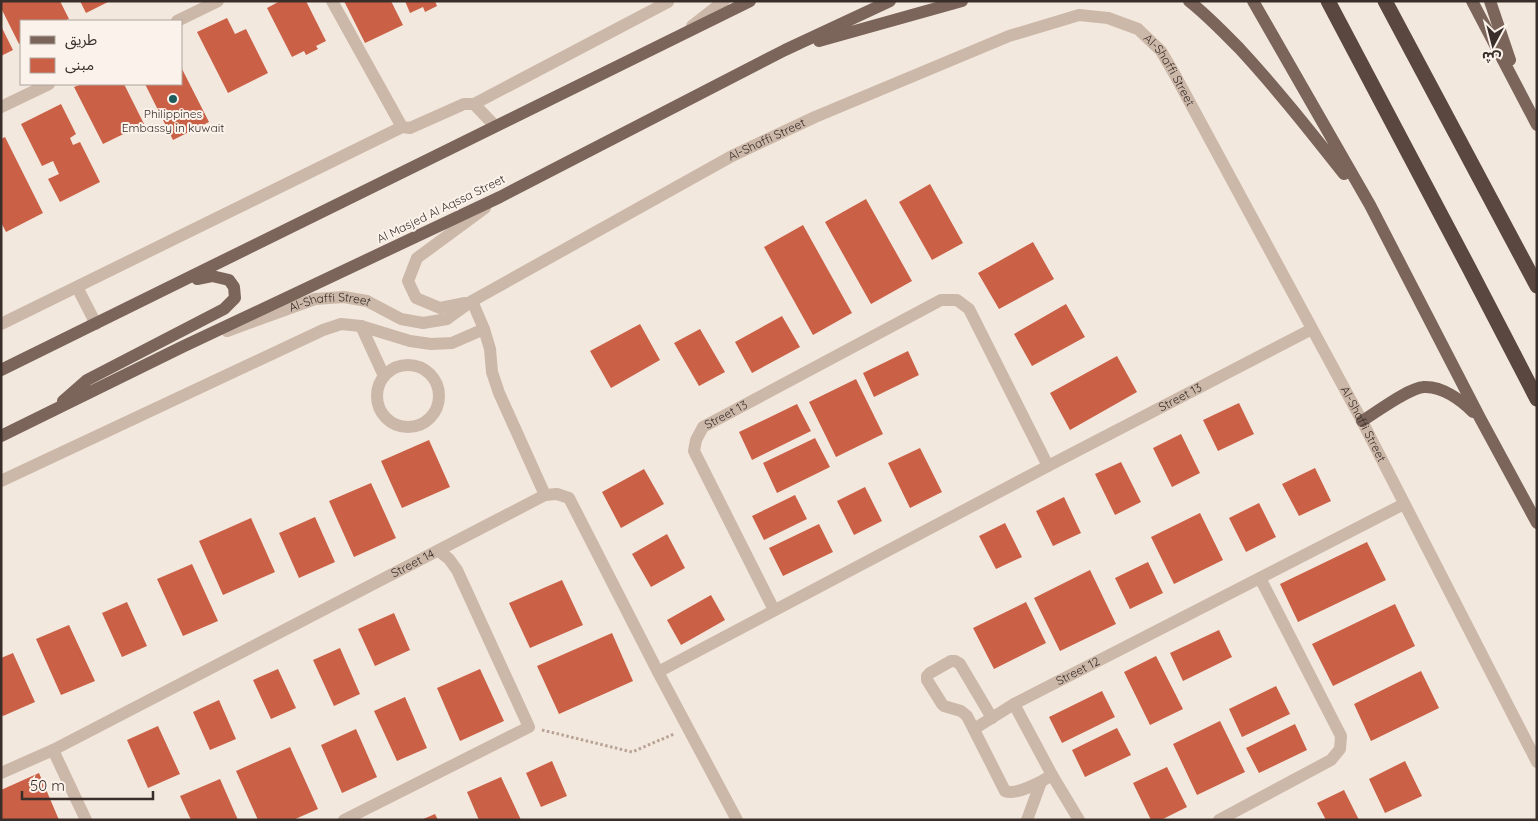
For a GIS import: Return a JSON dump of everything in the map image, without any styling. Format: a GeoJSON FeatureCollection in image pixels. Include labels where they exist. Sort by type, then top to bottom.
{"type":"FeatureCollection","features":[{"type":"Feature","properties":{"kind":"highway"},"geometry":{"type":"LineString","coordinates":[[1328,1],[1537,399]]}},
{"type":"Feature","properties":{"kind":"highway"},"geometry":{"type":"LineString","coordinates":[[1386,1],[1537,286]]}},
{"type":"Feature","properties":{"kind":"main road"},"geometry":{"type":"LineString","coordinates":[[1,370],[750,1]]}},
{"type":"Feature","properties":{"kind":"main road","name":"Al Masjed Al Aqssa Street"},"geometry":{"type":"LineString","coordinates":[[1,436],[182,347],[500,197],[785,50],[890,1]]}},
{"type":"Feature","properties":{"kind":"main road"},"geometry":{"type":"LineString","coordinates":[[785,50],[962,1]]}},
{"type":"Feature","properties":{"kind":"main road"},"geometry":{"type":"LineString","coordinates":[[1189,1],[1208,17],[1252,62],[1370,205]]}},
{"type":"Feature","properties":{"kind":"main road"},"geometry":{"type":"LineString","coordinates":[[1253,1],[1370,205],[1480,418],[1537,523]]}},
{"type":"Feature","properties":{"kind":"main road"},"geometry":{"type":"LineString","coordinates":[[1472,1],[1537,125]]}},
{"type":"Feature","properties":{"kind":"main road"},"geometry":{"type":"LineString","coordinates":[[1490,1],[1522,96]]}},
{"type":"Feature","properties":{"kind":"main road"},"geometry":{"type":"LineString","coordinates":[[47,414],[87,380],[224,309],[235,298],[234,287],[229,280],[212,276],[180,282]]}},
{"type":"Feature","properties":{"kind":"main road"},"geometry":{"type":"LineString","coordinates":[[1362,421],[1409,392],[1425,387],[1444,391],[1462,401],[1480,418]]}},
{"type":"Feature","properties":{"kind":"street"},"geometry":{"type":"LineString","coordinates":[[179,20],[218,1]]}},
{"type":"Feature","properties":{"kind":"street"},"geometry":{"type":"LineString","coordinates":[[332,1],[402,127]]}},
{"type":"Feature","properties":{"kind":"street"},"geometry":{"type":"LineString","coordinates":[[684,33],[724,1]]}},
{"type":"Feature","properties":{"kind":"street"},"geometry":{"type":"LineString","coordinates":[[1,324],[402,127],[410,128],[464,104],[474,104],[668,2]]}},
{"type":"Feature","properties":{"kind":"street","name":"Al-Shaffi Street"},"geometry":{"type":"LineString","coordinates":[[182,347],[315,299],[344,297],[367,301],[401,319],[423,323],[446,319],[472,301],[732,156],[815,117],[1009,36],[1079,15],[1108,18],[1138,29],[1161,51],[1362,421],[1537,762]]}},
{"type":"Feature","properties":{"kind":"street"},"geometry":{"type":"LineString","coordinates":[[1,107],[47,85]]}},
{"type":"Feature","properties":{"kind":"street"},"geometry":{"type":"LineString","coordinates":[[474,104],[495,126]]}},
{"type":"Feature","properties":{"kind":"street","name":"Al-Shaffi Street"},"geometry":{"type":"LineString","coordinates":[[472,301],[440,308],[416,298],[408,281],[417,258],[500,197]]}},
{"type":"Feature","properties":{"kind":"street"},"geometry":{"type":"LineString","coordinates":[[77,287],[96,324]]}},
{"type":"Feature","properties":{"kind":"street","name":"Street 13"},"geometry":{"type":"LineString","coordinates":[[1048,466],[969,309],[957,300],[941,300],[703,427],[696,440],[694,451],[774,610],[1312,329]]}},
{"type":"Feature","properties":{"kind":"street"},"geometry":{"type":"LineString","coordinates":[[472,301],[490,349],[492,372],[499,393],[545,495]]}},
{"type":"Feature","properties":{"kind":"street"},"geometry":{"type":"LineString","coordinates":[[1,481],[323,330],[341,324],[361,326],[410,341],[431,344],[452,343],[484,329]]}},
{"type":"Feature","properties":{"kind":"street"},"geometry":{"type":"LineString","coordinates":[[361,326],[384,376]]}},
{"type":"Feature","properties":{"kind":"street"},"geometry":{"type":"LineString","coordinates":[[409,365],[419,367],[433,378],[438,386],[438,405],[428,420],[411,428],[393,424],[386,418],[380,411],[377,402],[377,393],[384,376],[400,366],[409,365]]}},
{"type":"Feature","properties":{"kind":"street"},"geometry":{"type":"LineString","coordinates":[[439,551],[449,544],[545,495],[557,494],[569,498],[658,672],[737,820]]}},
{"type":"Feature","properties":{"kind":"street","name":"Street 12"},"geometry":{"type":"LineString","coordinates":[[974,729],[1014,704],[1404,504]]}},
{"type":"Feature","properties":{"kind":"street","name":"Street 14"},"geometry":{"type":"LineString","coordinates":[[1,773],[53,750],[439,551],[449,559],[457,570],[529,727]]}},
{"type":"Feature","properties":{"kind":"street"},"geometry":{"type":"LineString","coordinates":[[1219,820],[1331,760],[1340,748],[1341,736],[1260,578]]}},
{"type":"Feature","properties":{"kind":"street"},"geometry":{"type":"LineString","coordinates":[[658,672],[774,610]]}},
{"type":"Feature","properties":{"kind":"street"},"geometry":{"type":"LineString","coordinates":[[992,718],[960,664],[956,661],[951,661],[927,676],[927,680],[942,704],[964,714],[974,729],[1005,791],[1012,793],[1041,782],[1052,774]]}},
{"type":"Feature","properties":{"kind":"street"},"geometry":{"type":"LineString","coordinates":[[1014,704],[1079,820]]}},
{"type":"Feature","properties":{"kind":"street"},"geometry":{"type":"LineString","coordinates":[[344,820],[529,727]]}},
{"type":"Feature","properties":{"kind":"street"},"geometry":{"type":"LineString","coordinates":[[53,750],[86,820]]}},
{"type":"Feature","properties":{"kind":"street"},"geometry":{"type":"LineString","coordinates":[[1027,820],[1041,782]]}},
{"type":"Feature","properties":{"kind":"path"},"geometry":{"type":"LineString","coordinates":[[529,727],[632,752],[688,728]]}},
{"type":"Feature","properties":{"kind":"building"},"geometry":{"type":"Polygon","coordinates":[[[1,1],[60,1],[69,19],[20,20],[19,44],[1,8],[1,1]]]}},
{"type":"Feature","properties":{"kind":"building"},"geometry":{"type":"Polygon","coordinates":[[[80,1],[110,1],[86,13],[80,1]]]}},
{"type":"Feature","properties":{"kind":"building"},"geometry":{"type":"Polygon","coordinates":[[[280,1],[306,1],[326,41],[316,46],[318,49],[306,55],[304,51],[292,57],[267,8],[280,1]]]}},
{"type":"Feature","properties":{"kind":"building"},"geometry":{"type":"Polygon","coordinates":[[[344,1],[391,1],[403,25],[365,43],[344,1]]]}},
{"type":"Feature","properties":{"kind":"building"},"geometry":{"type":"Polygon","coordinates":[[[405,1],[435,1],[437,6],[425,12],[423,7],[410,13],[405,1]]]}},
{"type":"Feature","properties":{"kind":"building"},"geometry":{"type":"Polygon","coordinates":[[[227,18],[235,34],[246,29],[268,73],[228,93],[197,32],[227,18]]]}},
{"type":"Feature","properties":{"kind":"building"},"geometry":{"type":"Polygon","coordinates":[[[1,26],[13,50],[1,56],[1,26]]]}},
{"type":"Feature","properties":{"kind":"building"},"geometry":{"type":"Polygon","coordinates":[[[182,69],[209,122],[173,140],[146,85],[182,85],[182,69]]]}},
{"type":"Feature","properties":{"kind":"building"},"geometry":{"type":"Polygon","coordinates":[[[79,85],[124,85],[144,124],[103,144],[74,87],[79,85]]]}},
{"type":"Feature","properties":{"kind":"building"},"geometry":{"type":"Polygon","coordinates":[[[61,104],[76,134],[70,138],[73,145],[80,142],[100,182],[60,202],[48,179],[59,174],[53,161],[42,166],[21,124],[61,104]]]}},
{"type":"Feature","properties":{"kind":"building"},"geometry":{"type":"Polygon","coordinates":[[[5,137],[43,213],[6,232],[1,222],[1,139],[5,137]]]}},
{"type":"Feature","properties":{"kind":"building"},"geometry":{"type":"Polygon","coordinates":[[[930,184],[963,243],[932,260],[899,202],[930,184]]]}},
{"type":"Feature","properties":{"kind":"building"},"geometry":{"type":"Polygon","coordinates":[[[866,199],[912,281],[871,304],[825,222],[866,199]]]}},
{"type":"Feature","properties":{"kind":"building"},"geometry":{"type":"Polygon","coordinates":[[[803,225],[852,313],[813,335],[764,247],[803,225]]]}},
{"type":"Feature","properties":{"kind":"building"},"geometry":{"type":"Polygon","coordinates":[[[1033,242],[1054,279],[999,309],[978,273],[1033,242]]]}},
{"type":"Feature","properties":{"kind":"building"},"geometry":{"type":"Polygon","coordinates":[[[1066,304],[1085,337],[1032,366],[1014,334],[1066,304]]]}},
{"type":"Feature","properties":{"kind":"building"},"geometry":{"type":"Polygon","coordinates":[[[782,316],[800,347],[752,373],[735,342],[782,316]]]}},
{"type":"Feature","properties":{"kind":"building"},"geometry":{"type":"Polygon","coordinates":[[[640,324],[660,360],[611,388],[590,351],[640,324]]]}},
{"type":"Feature","properties":{"kind":"building"},"geometry":{"type":"Polygon","coordinates":[[[700,329],[725,372],[699,386],[674,343],[700,329]]]}},
{"type":"Feature","properties":{"kind":"building"},"geometry":{"type":"Polygon","coordinates":[[[908,351],[919,375],[874,397],[863,373],[908,351]]]}},
{"type":"Feature","properties":{"kind":"building"},"geometry":{"type":"Polygon","coordinates":[[[1117,356],[1137,392],[1070,430],[1050,393],[1117,356]]]}},
{"type":"Feature","properties":{"kind":"building"},"geometry":{"type":"Polygon","coordinates":[[[856,379],[883,434],[836,457],[809,402],[856,379]]]}},
{"type":"Feature","properties":{"kind":"building"},"geometry":{"type":"Polygon","coordinates":[[[1239,403],[1254,434],[1218,451],[1203,420],[1239,403]]]}},
{"type":"Feature","properties":{"kind":"building"},"geometry":{"type":"Polygon","coordinates":[[[797,404],[811,431],[752,460],[739,432],[797,404]]]}},
{"type":"Feature","properties":{"kind":"building"},"geometry":{"type":"Polygon","coordinates":[[[1181,434],[1200,473],[1172,487],[1153,448],[1181,434]]]}},
{"type":"Feature","properties":{"kind":"building"},"geometry":{"type":"Polygon","coordinates":[[[815,438],[830,467],[777,493],[763,463],[815,438]]]}},
{"type":"Feature","properties":{"kind":"building"},"geometry":{"type":"Polygon","coordinates":[[[429,440],[450,487],[402,508],[381,461],[429,440]]]}},
{"type":"Feature","properties":{"kind":"building"},"geometry":{"type":"Polygon","coordinates":[[[920,448],[942,492],[910,508],[888,463],[920,448]]]}},
{"type":"Feature","properties":{"kind":"building"},"geometry":{"type":"Polygon","coordinates":[[[1121,462],[1141,502],[1115,515],[1095,474],[1121,462]]]}},
{"type":"Feature","properties":{"kind":"building"},"geometry":{"type":"Polygon","coordinates":[[[1315,468],[1331,501],[1299,516],[1282,484],[1315,468]]]}},
{"type":"Feature","properties":{"kind":"building"},"geometry":{"type":"Polygon","coordinates":[[[644,469],[664,504],[621,528],[602,492],[644,469]]]}},
{"type":"Feature","properties":{"kind":"building"},"geometry":{"type":"Polygon","coordinates":[[[371,483],[396,538],[354,557],[329,501],[371,483]]]}},
{"type":"Feature","properties":{"kind":"building"},"geometry":{"type":"Polygon","coordinates":[[[865,487],[882,521],[854,535],[837,501],[865,487]]]}},
{"type":"Feature","properties":{"kind":"building"},"geometry":{"type":"Polygon","coordinates":[[[795,495],[807,519],[764,540],[752,516],[795,495]]]}},
{"type":"Feature","properties":{"kind":"building"},"geometry":{"type":"Polygon","coordinates":[[[1064,497],[1081,533],[1053,546],[1036,511],[1064,497]]]}},
{"type":"Feature","properties":{"kind":"building"},"geometry":{"type":"Polygon","coordinates":[[[1259,503],[1276,537],[1246,552],[1229,518],[1259,503]]]}},
{"type":"Feature","properties":{"kind":"building"},"geometry":{"type":"Polygon","coordinates":[[[1200,513],[1223,560],[1174,584],[1151,537],[1200,513]]]}},
{"type":"Feature","properties":{"kind":"building"},"geometry":{"type":"Polygon","coordinates":[[[315,517],[335,562],[299,578],[279,533],[315,517]]]}},
{"type":"Feature","properties":{"kind":"building"},"geometry":{"type":"Polygon","coordinates":[[[251,518],[275,572],[223,595],[199,541],[251,518]]]}},
{"type":"Feature","properties":{"kind":"building"},"geometry":{"type":"Polygon","coordinates":[[[1005,523],[1022,557],[996,569],[979,536],[1005,523]]]}},
{"type":"Feature","properties":{"kind":"building"},"geometry":{"type":"Polygon","coordinates":[[[819,524],[833,552],[783,576],[769,548],[819,524]]]}},
{"type":"Feature","properties":{"kind":"building"},"geometry":{"type":"Polygon","coordinates":[[[667,534],[685,568],[651,587],[632,554],[667,534]]]}},
{"type":"Feature","properties":{"kind":"building"},"geometry":{"type":"Polygon","coordinates":[[[1367,542],[1386,580],[1298,622],[1280,584],[1367,542]]]}},
{"type":"Feature","properties":{"kind":"building"},"geometry":{"type":"Polygon","coordinates":[[[1148,562],[1163,593],[1130,609],[1115,578],[1148,562]]]}},
{"type":"Feature","properties":{"kind":"building"},"geometry":{"type":"Polygon","coordinates":[[[192,564],[218,621],[183,636],[157,579],[192,564]]]}},
{"type":"Feature","properties":{"kind":"building"},"geometry":{"type":"Polygon","coordinates":[[[1090,570],[1116,624],[1060,651],[1034,598],[1090,570]]]}},
{"type":"Feature","properties":{"kind":"building"},"geometry":{"type":"Polygon","coordinates":[[[562,580],[583,625],[530,648],[509,603],[562,580]]]}},
{"type":"Feature","properties":{"kind":"building"},"geometry":{"type":"Polygon","coordinates":[[[711,595],[725,620],[681,645],[667,620],[711,595]]]}},
{"type":"Feature","properties":{"kind":"building"},"geometry":{"type":"Polygon","coordinates":[[[127,602],[147,646],[122,657],[102,613],[127,602]]]}},
{"type":"Feature","properties":{"kind":"building"},"geometry":{"type":"Polygon","coordinates":[[[1026,602],[1046,643],[994,669],[973,628],[1026,602]]]}},
{"type":"Feature","properties":{"kind":"building"},"geometry":{"type":"Polygon","coordinates":[[[1395,604],[1415,646],[1333,686],[1312,644],[1395,604]]]}},
{"type":"Feature","properties":{"kind":"building"},"geometry":{"type":"Polygon","coordinates":[[[394,613],[410,650],[375,666],[358,629],[394,613]]]}},
{"type":"Feature","properties":{"kind":"building"},"geometry":{"type":"Polygon","coordinates":[[[69,625],[95,681],[61,695],[36,639],[69,625]]]}},
{"type":"Feature","properties":{"kind":"building"},"geometry":{"type":"Polygon","coordinates":[[[1219,630],[1232,657],[1183,681],[1170,653],[1219,630]]]}},
{"type":"Feature","properties":{"kind":"building"},"geometry":{"type":"Polygon","coordinates":[[[612,633],[633,681],[559,714],[537,666],[612,633]]]}},
{"type":"Feature","properties":{"kind":"building"},"geometry":{"type":"Polygon","coordinates":[[[340,648],[360,694],[334,706],[313,660],[340,648]]]}},
{"type":"Feature","properties":{"kind":"building"},"geometry":{"type":"Polygon","coordinates":[[[13,653],[35,702],[3,716],[1,713],[1,658],[13,653]]]}},
{"type":"Feature","properties":{"kind":"building"},"geometry":{"type":"Polygon","coordinates":[[[1156,656],[1183,709],[1150,725],[1124,672],[1156,656]]]}},
{"type":"Feature","properties":{"kind":"building"},"geometry":{"type":"Polygon","coordinates":[[[278,669],[296,708],[271,719],[253,680],[278,669]]]}},
{"type":"Feature","properties":{"kind":"building"},"geometry":{"type":"Polygon","coordinates":[[[480,669],[504,721],[460,741],[437,688],[480,669]]]}},
{"type":"Feature","properties":{"kind":"building"},"geometry":{"type":"Polygon","coordinates":[[[1421,671],[1439,708],[1371,741],[1354,704],[1421,671]]]}},
{"type":"Feature","properties":{"kind":"building"},"geometry":{"type":"Polygon","coordinates":[[[1276,686],[1290,714],[1242,737],[1229,709],[1276,686]]]}},
{"type":"Feature","properties":{"kind":"building"},"geometry":{"type":"Polygon","coordinates":[[[1102,691],[1115,717],[1062,743],[1049,717],[1102,691]]]}},
{"type":"Feature","properties":{"kind":"building"},"geometry":{"type":"Polygon","coordinates":[[[405,697],[427,748],[397,761],[374,711],[405,697]]]}},
{"type":"Feature","properties":{"kind":"building"},"geometry":{"type":"Polygon","coordinates":[[[219,700],[236,739],[210,750],[193,712],[219,700]]]}},
{"type":"Feature","properties":{"kind":"building"},"geometry":{"type":"Polygon","coordinates":[[[1220,721],[1245,772],[1197,795],[1173,744],[1220,721]]]}},
{"type":"Feature","properties":{"kind":"building"},"geometry":{"type":"Polygon","coordinates":[[[1295,724],[1307,750],[1259,773],[1246,748],[1295,724]]]}},
{"type":"Feature","properties":{"kind":"building"},"geometry":{"type":"Polygon","coordinates":[[[158,726],[180,774],[148,788],[127,740],[158,726]]]}},
{"type":"Feature","properties":{"kind":"building"},"geometry":{"type":"Polygon","coordinates":[[[1117,728],[1131,755],[1085,777],[1072,750],[1117,728]]]}},
{"type":"Feature","properties":{"kind":"building"},"geometry":{"type":"Polygon","coordinates":[[[356,729],[377,777],[342,793],[321,745],[356,729]]]}},
{"type":"Feature","properties":{"kind":"building"},"geometry":{"type":"Polygon","coordinates":[[[290,747],[318,809],[293,820],[258,820],[236,771],[290,747]]]}},
{"type":"Feature","properties":{"kind":"building"},"geometry":{"type":"Polygon","coordinates":[[[552,761],[567,796],[541,807],[526,773],[552,761]]]}},
{"type":"Feature","properties":{"kind":"building"},"geometry":{"type":"Polygon","coordinates":[[[1405,761],[1422,796],[1385,813],[1369,779],[1405,761]]]}},
{"type":"Feature","properties":{"kind":"building"},"geometry":{"type":"Polygon","coordinates":[[[1167,767],[1187,807],[1161,820],[1151,820],[1133,783],[1167,767]]]}},
{"type":"Feature","properties":{"kind":"building"},"geometry":{"type":"Polygon","coordinates":[[[39,773],[59,820],[1,820],[1,790],[39,773]]]}},
{"type":"Feature","properties":{"kind":"building"},"geometry":{"type":"Polygon","coordinates":[[[501,777],[521,820],[479,820],[467,792],[501,777]]]}},
{"type":"Feature","properties":{"kind":"building"},"geometry":{"type":"Polygon","coordinates":[[[220,779],[238,820],[191,820],[180,796],[220,779]]]}},
{"type":"Feature","properties":{"kind":"building"},"geometry":{"type":"Polygon","coordinates":[[[1344,790],[1359,820],[1326,820],[1317,803],[1344,790]]]}},
{"type":"Feature","properties":{"kind":"building"},"geometry":{"type":"Polygon","coordinates":[[[435,814],[438,820],[421,820],[435,814]]]}},
{"type":"Feature","properties":{"kind":"place","name":"Philippines Embassy in kuwait"},"geometry":{"type":"Point","coordinates":[173,99]}}]}
